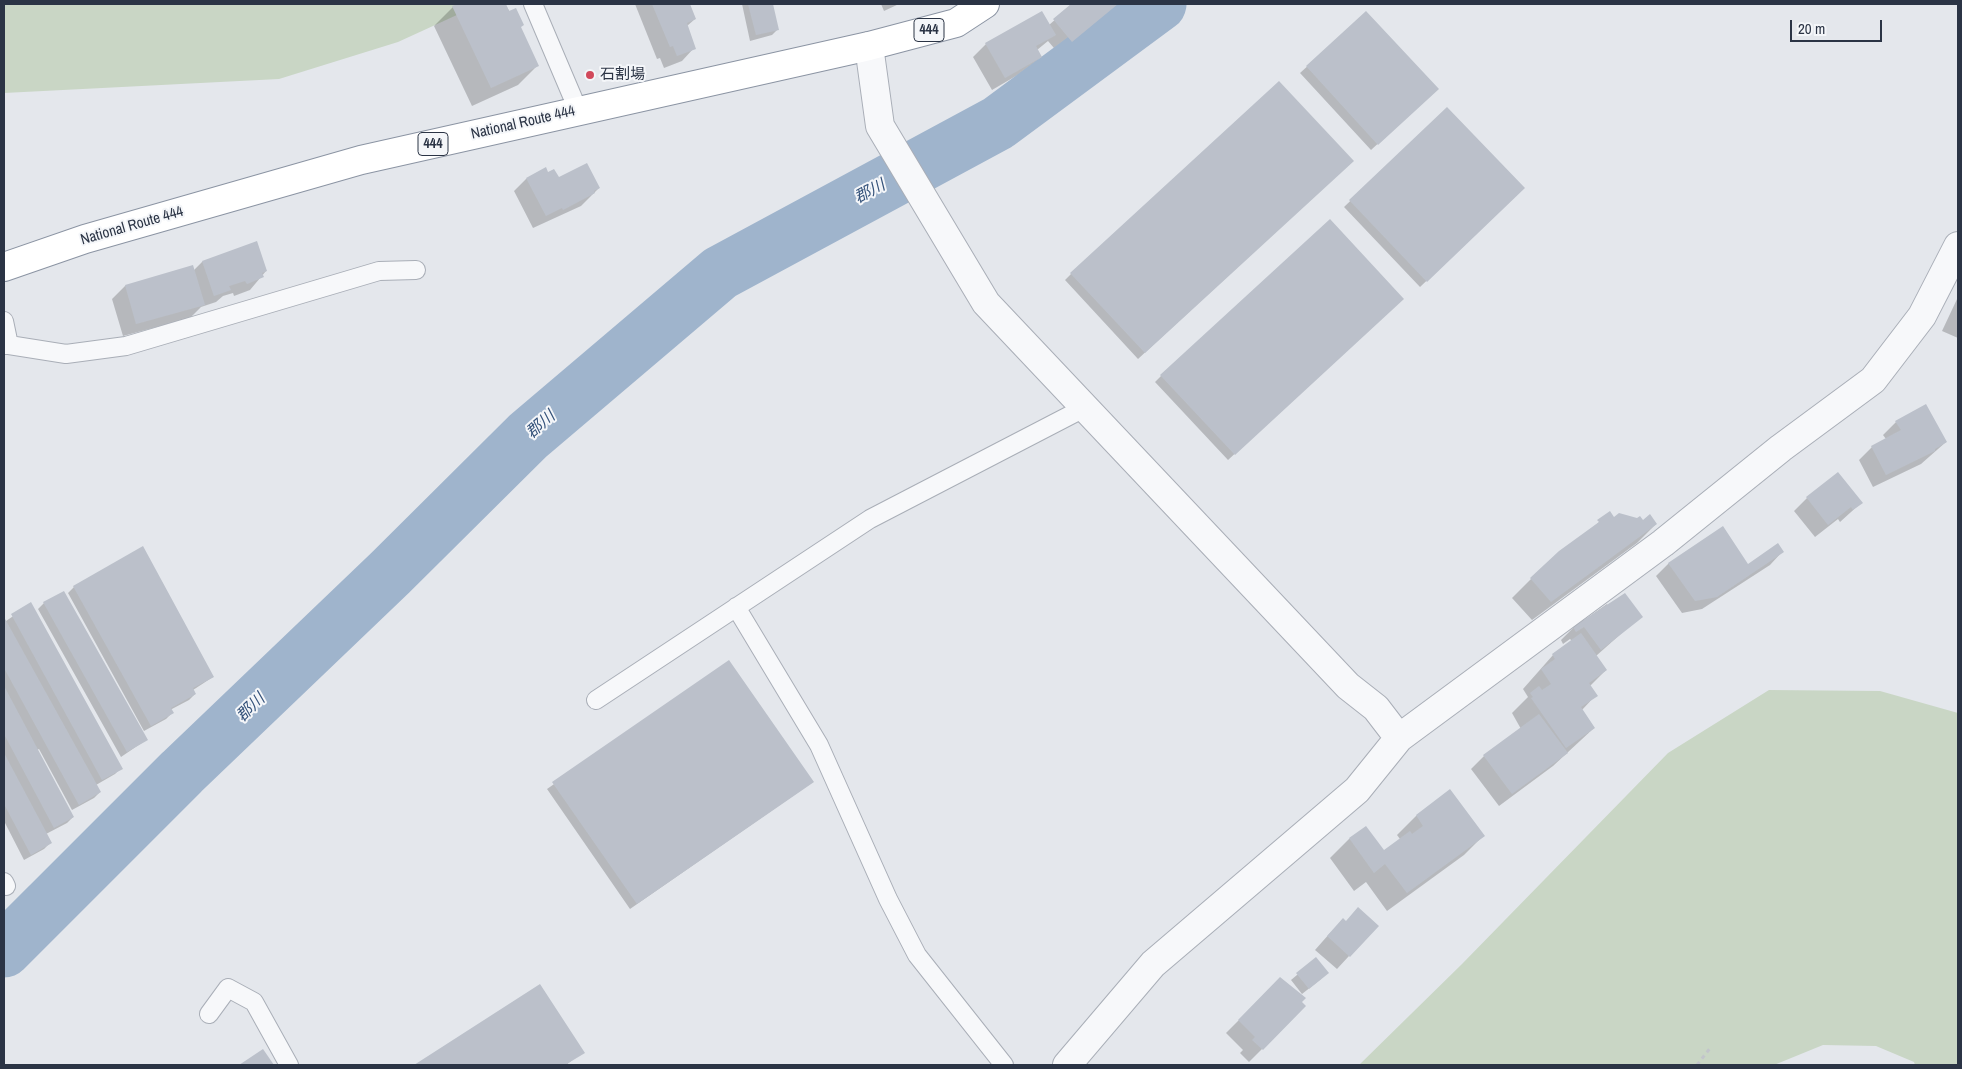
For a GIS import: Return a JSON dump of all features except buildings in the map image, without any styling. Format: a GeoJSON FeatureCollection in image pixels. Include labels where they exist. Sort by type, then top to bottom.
{"type":"FeatureCollection","features":[{"type":"Feature","properties":{"kind":"highway","name":"National Route 444"},"geometry":{"type":"LineString","coordinates":[[4,266],[86,239],[362,160],[869,46],[956,22],[986,4]]}},
{"type":"Feature","properties":{"kind":"street"},"geometry":{"type":"LineString","coordinates":[[869,46],[880,126],[986,304],[1086,407],[1348,686],[1376,708],[1399,738]]}},
{"type":"Feature","properties":{"kind":"street"},"geometry":{"type":"LineString","coordinates":[[1067,1065],[1152,964],[1357,790],[1399,738],[1663,543],[1782,448],[1873,380],[1922,316],[1958,246]]}},
{"type":"Feature","properties":{"kind":"lane"},"geometry":{"type":"LineString","coordinates":[[533,4],[578,110]]}},
{"type":"Feature","properties":{"kind":"lane"},"geometry":{"type":"LineString","coordinates":[[4,321],[6,345],[66,354],[126,346],[379,271],[416,270]]}},
{"type":"Feature","properties":{"kind":"lane"},"geometry":{"type":"LineString","coordinates":[[596,700],[870,519],[1086,407]]}},
{"type":"Feature","properties":{"kind":"lane"},"geometry":{"type":"LineString","coordinates":[[736,607],[819,744],[888,899],[917,955],[1004,1065]]}},
{"type":"Feature","properties":{"kind":"lane"},"geometry":{"type":"LineString","coordinates":[[209,1014],[228,988],[254,1002],[289,1065]]}},
{"type":"Feature","properties":{"kind":"path"},"geometry":{"type":"LineString","coordinates":[[1698,1065],[1711,1047]]}},
{"type":"Feature","properties":{"kind":"green space"},"geometry":{"type":"Polygon","coordinates":[[[4,4],[481,4],[398,42],[279,79],[4,93],[4,4]]]}},
{"type":"Feature","properties":{"kind":"green space"},"geometry":{"type":"Polygon","coordinates":[[[1769,690],[1880,691],[1958,713],[1958,1065],[1915,1065],[1914,1062],[1876,1046],[1823,1045],[1774,1065],[1359,1065],[1462,964],[1668,753],[1769,690]]]}},
{"type":"Feature","properties":{"kind":"waterway","name":"郡川"},"geometry":{"type":"LineString","coordinates":[[4,950],[182,772],[390,573],[528,436],[720,273],[998,123],[1159,4]]}},
{"type":"Feature","properties":{"kind":"place","name":"石割場"},"geometry":{"type":"Point","coordinates":[590,75]}}]}
